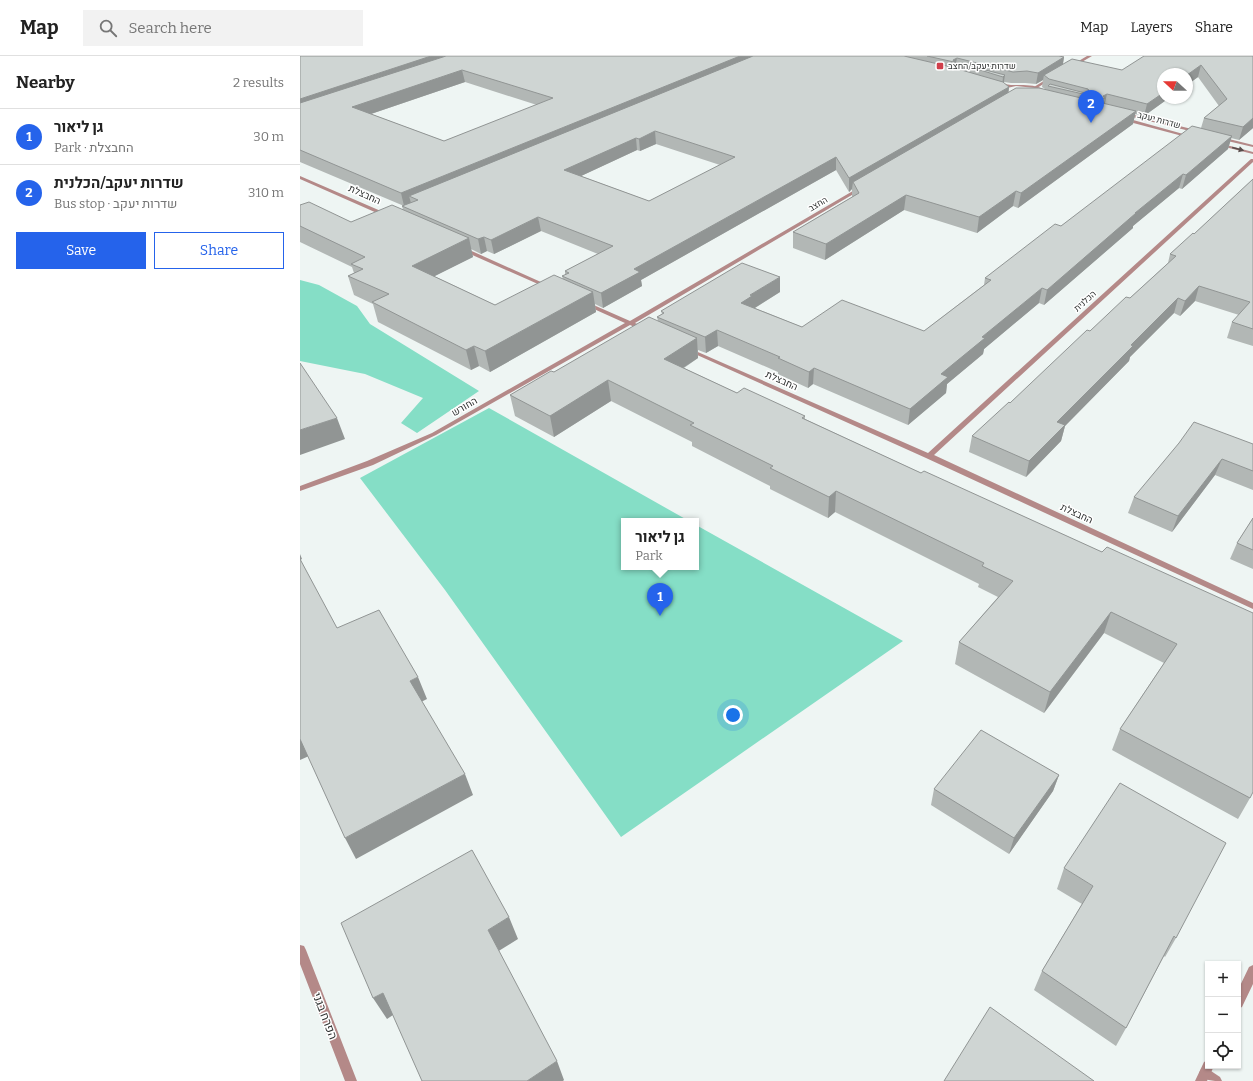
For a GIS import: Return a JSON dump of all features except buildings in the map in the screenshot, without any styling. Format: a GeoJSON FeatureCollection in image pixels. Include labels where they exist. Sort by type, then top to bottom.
{"type":"FeatureCollection","features":[{"type":"Feature","properties":{"kind":"street"},"geometry":{"type":"LineString","coordinates":[[1070,68],[1090,56]]}},
{"type":"Feature","properties":{"kind":"street"},"geometry":{"type":"LineString","coordinates":[[1036,87],[1056,75]]}},
{"type":"Feature","properties":{"kind":"street"},"geometry":{"type":"LineString","coordinates":[[988,80],[1011,86]]}},
{"type":"Feature","properties":{"kind":"street"},"geometry":{"type":"LineString","coordinates":[[1003,92],[1003,89],[1011,86],[1023,85],[1036,87],[1045,93],[1053,95]]}},
{"type":"Feature","properties":{"kind":"street"},"geometry":{"type":"LineString","coordinates":[[995,89],[1015,98],[1045,100]]}},
{"type":"Feature","properties":{"kind":"street"},"geometry":{"type":"LineString","coordinates":[[1038,99],[1045,93]]}},
{"type":"Feature","properties":{"kind":"street"},"geometry":{"type":"LineString","coordinates":[[1008,102],[1015,98]]}},
{"type":"Feature","properties":{"kind":"street","name":"שדרות יעקב"},"geometry":{"type":"LineString","coordinates":[[1121,113],[1206,134]]}},
{"type":"Feature","properties":{"kind":"street","name":"שדרות יעקב"},"geometry":{"type":"LineString","coordinates":[[1121,119],[1199,139]]}},
{"type":"Feature","properties":{"kind":"street"},"geometry":{"type":"LineString","coordinates":[[1214,136],[1253,146]]}},
{"type":"Feature","properties":{"kind":"street"},"geometry":{"type":"LineString","coordinates":[[1214,143],[1253,153]]}},
{"type":"Feature","properties":{"kind":"street","name":"הכלנית"},"geometry":{"type":"LineString","coordinates":[[929,456],[1253,160]]}},
{"type":"Feature","properties":{"kind":"street","name":"החבצלת"},"geometry":{"type":"LineString","coordinates":[[300,176],[389,216],[396,216]]}},
{"type":"Feature","properties":{"kind":"street","name":"החצב"},"geometry":{"type":"LineString","coordinates":[[630,323],[864,187]]}},
{"type":"Feature","properties":{"kind":"street"},"geometry":{"type":"LineString","coordinates":[[455,245],[557,291]]}},
{"type":"Feature","properties":{"kind":"street"},"geometry":{"type":"LineString","coordinates":[[579,300],[652,333]]}},
{"type":"Feature","properties":{"kind":"street","name":"החורש"},"geometry":{"type":"LineString","coordinates":[[300,489],[370,463],[434,434],[630,323]]}},
{"type":"Feature","properties":{"kind":"street","name":"החבצלת"},"geometry":{"type":"LineString","coordinates":[[681,346],[929,456],[1253,606]]}},
{"type":"Feature","properties":{"kind":"street","name":"הפרח בגני"},"geometry":{"type":"LineString","coordinates":[[300,950],[351,1081]]}},
{"type":"Feature","properties":{"kind":"street"},"geometry":{"type":"LineString","coordinates":[[1241,997],[1253,971]]}},
{"type":"Feature","properties":{"kind":"street"},"geometry":{"type":"LineString","coordinates":[[1205,1074],[1216,1081]]}},
{"type":"Feature","properties":{"kind":"green space"},"geometry":{"type":"Polygon","coordinates":[[[300,280],[319,285],[357,306],[370,324],[479,391],[417,433],[401,423],[423,398],[365,374],[300,361],[300,280]]]}},
{"type":"Feature","properties":{"kind":"green space"},"geometry":{"type":"Polygon","coordinates":[[[489,408],[684,518],[621,518],[621,570],[699,570],[699,527],[903,641],[621,837],[445,590],[360,478],[489,408]]]}},
{"type":"Feature","properties":{"kind":"place","name":"שדרות יעקב/החצב"},"geometry":{"type":"Point","coordinates":[940,66]}},
{"type":"Feature","properties":{"kind":"place","name":"שדרות יעקב/הכלנית"},"geometry":{"type":"Point","coordinates":[1091,123]}},
{"type":"Feature","properties":{"kind":"place","name":"גן ליאור"},"geometry":{"type":"Point","coordinates":[660,616]}}]}
